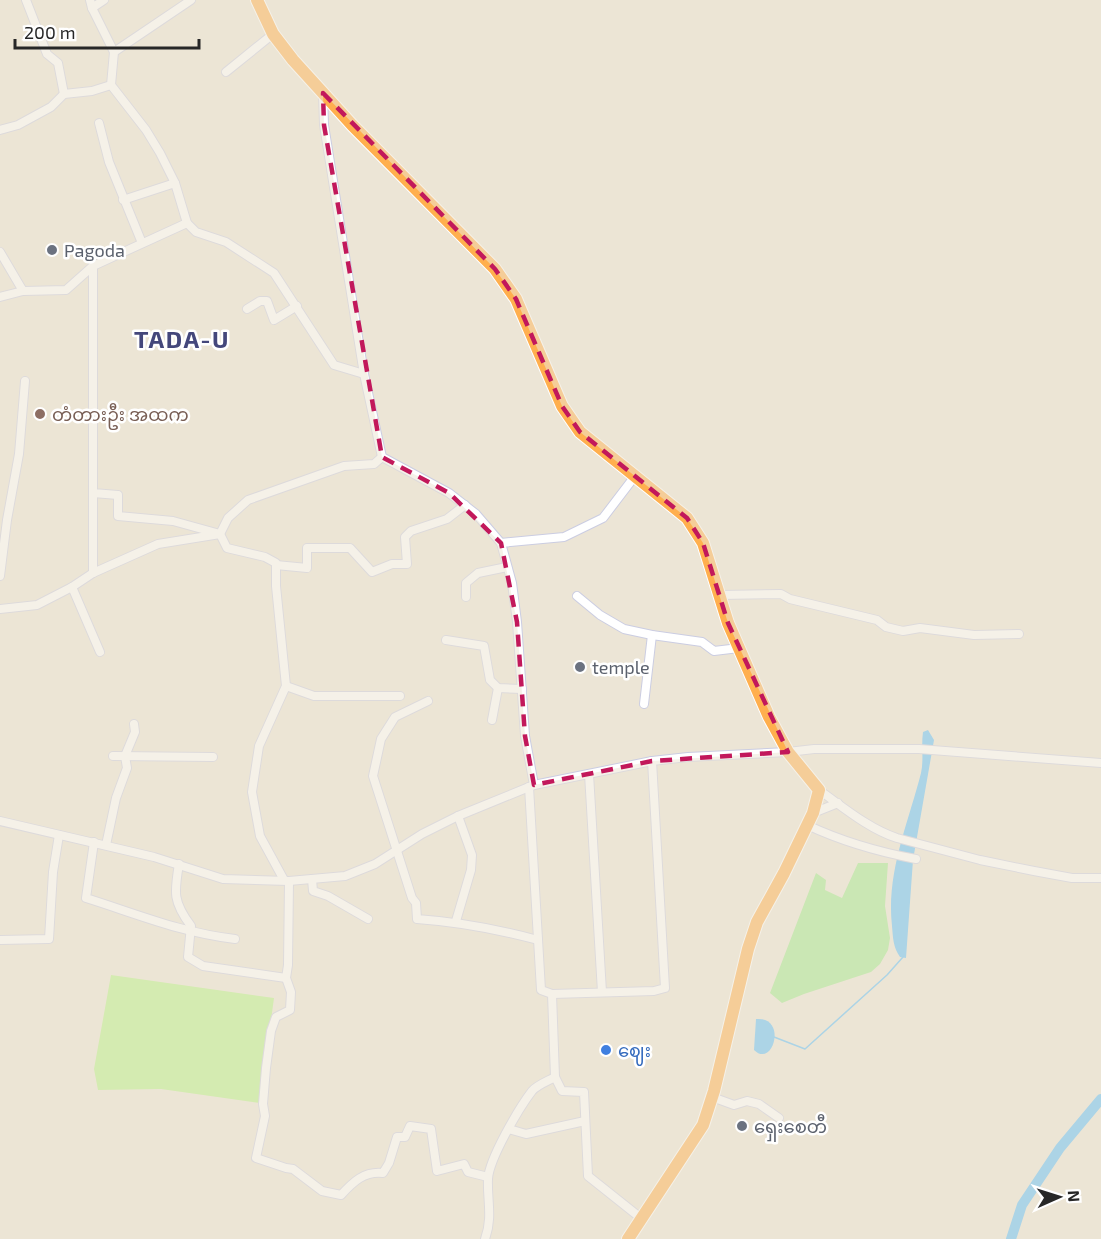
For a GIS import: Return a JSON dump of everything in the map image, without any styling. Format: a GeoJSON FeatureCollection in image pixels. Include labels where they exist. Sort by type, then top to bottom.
{"type":"FeatureCollection","features":[{"type":"Feature","properties":{"kind":"highway"},"geometry":{"type":"LineString","coordinates":[[257,0],[273,34],[293,60],[352,124],[495,268],[516,299],[562,406],[580,432],[687,518],[703,543],[728,623],[769,717],[788,752],[819,790],[813,813],[757,922],[748,949],[704,1125],[628,1239]]}},
{"type":"Feature","properties":{"kind":"street"},"geometry":{"type":"LineString","coordinates":[[26,0],[47,54],[58,63],[64,94]]}},
{"type":"Feature","properties":{"kind":"street"},"geometry":{"type":"LineString","coordinates":[[104,0],[91,4],[114,52],[111,85],[146,130],[175,183],[188,223],[196,232],[226,242],[274,273],[334,365],[364,374]]}},
{"type":"Feature","properties":{"kind":"street"},"geometry":{"type":"LineString","coordinates":[[114,52],[191,0]]}},
{"type":"Feature","properties":{"kind":"street"},"geometry":{"type":"LineString","coordinates":[[226,72],[273,34]]}},
{"type":"Feature","properties":{"kind":"street"},"geometry":{"type":"LineString","coordinates":[[0,130],[18,125],[51,107],[64,94],[92,91],[111,85]]}},
{"type":"Feature","properties":{"kind":"street"},"geometry":{"type":"LineString","coordinates":[[323,93],[324,124],[364,374],[382,457],[449,493],[476,514],[501,543],[512,583],[525,736],[532,786],[541,990],[552,994],[654,991],[665,988],[652,761]]}},
{"type":"Feature","properties":{"kind":"street"},"geometry":{"type":"LineString","coordinates":[[99,123],[109,162],[142,243]]}},
{"type":"Feature","properties":{"kind":"street"},"geometry":{"type":"LineString","coordinates":[[123,200],[175,183]]}},
{"type":"Feature","properties":{"kind":"street"},"geometry":{"type":"LineString","coordinates":[[0,297],[23,291],[66,290],[93,266],[188,223]]}},
{"type":"Feature","properties":{"kind":"street"},"geometry":{"type":"LineString","coordinates":[[0,252],[23,291]]}},
{"type":"Feature","properties":{"kind":"street"},"geometry":{"type":"LineString","coordinates":[[93,266],[93,573]]}},
{"type":"Feature","properties":{"kind":"street"},"geometry":{"type":"LineString","coordinates":[[247,309],[260,301],[267,301],[274,320],[297,306]]}},
{"type":"Feature","properties":{"kind":"street"},"geometry":{"type":"LineString","coordinates":[[0,576],[19,454],[25,381]]}},
{"type":"Feature","properties":{"kind":"street"},"geometry":{"type":"LineString","coordinates":[[382,457],[374,464],[344,466],[248,500],[228,518],[220,534],[226,548],[265,557],[276,565],[307,568],[307,548],[350,548],[372,572],[392,564],[407,564],[405,537],[411,531],[447,519],[465,506]]}},
{"type":"Feature","properties":{"kind":"street"},"geometry":{"type":"LineString","coordinates":[[501,543],[564,537],[603,518],[635,476]]}},
{"type":"Feature","properties":{"kind":"street"},"geometry":{"type":"LineString","coordinates":[[93,493],[118,495],[118,516],[173,521],[220,534]]}},
{"type":"Feature","properties":{"kind":"street"},"geometry":{"type":"LineString","coordinates":[[0,609],[37,605],[93,573],[158,544],[220,534]]}},
{"type":"Feature","properties":{"kind":"street"},"geometry":{"type":"LineString","coordinates":[[276,565],[286,686],[259,746],[252,792],[260,836],[286,880],[288,965],[285,978],[291,992],[290,1010],[276,1017],[271,1031],[263,1104],[265,1116],[256,1158],[293,1169],[322,1191],[341,1195],[354,1182],[371,1172],[383,1173],[389,1163],[397,1137],[405,1137],[410,1126],[431,1129],[437,1171],[464,1164],[468,1172],[488,1177]]}},
{"type":"Feature","properties":{"kind":"street"},"geometry":{"type":"LineString","coordinates":[[466,597],[466,583],[478,573],[507,567]]}},
{"type":"Feature","properties":{"kind":"street"},"geometry":{"type":"LineString","coordinates":[[72,587],[100,652]]}},
{"type":"Feature","properties":{"kind":"street"},"geometry":{"type":"LineString","coordinates":[[719,595],[781,594],[790,599],[877,620],[886,627],[903,631],[920,628],[974,635],[1018,634]]}},
{"type":"Feature","properties":{"kind":"street"},"geometry":{"type":"LineString","coordinates":[[577,596],[600,615],[624,629],[702,642],[714,651],[739,648]]}},
{"type":"Feature","properties":{"kind":"street"},"geometry":{"type":"LineString","coordinates":[[644,704],[652,635]]}},
{"type":"Feature","properties":{"kind":"street"},"geometry":{"type":"LineString","coordinates":[[446,640],[484,646],[490,680],[498,688],[522,689]]}},
{"type":"Feature","properties":{"kind":"street"},"geometry":{"type":"LineString","coordinates":[[286,686],[314,696],[400,696]]}},
{"type":"Feature","properties":{"kind":"street"},"geometry":{"type":"LineString","coordinates":[[492,720],[498,688]]}},
{"type":"Feature","properties":{"kind":"street"},"geometry":{"type":"LineString","coordinates":[[428,701],[395,717],[381,739],[373,776],[412,898],[416,903],[417,919],[456,921],[495,928],[538,940]]}},
{"type":"Feature","properties":{"kind":"street"},"geometry":{"type":"LineString","coordinates":[[106,845],[116,798],[127,768],[125,756],[135,732],[134,724]]}},
{"type":"Feature","properties":{"kind":"street"},"geometry":{"type":"LineString","coordinates":[[0,821],[106,845],[179,864],[223,879],[312,879],[345,876],[375,864],[422,834],[458,816],[532,786],[652,761],[814,749],[919,749],[1101,763]]}},
{"type":"Feature","properties":{"kind":"street"},"geometry":{"type":"LineString","coordinates":[[113,756],[213,757]]}},
{"type":"Feature","properties":{"kind":"street"},"geometry":{"type":"LineString","coordinates":[[589,774],[602,992]]}},
{"type":"Feature","properties":{"kind":"street"},"geometry":{"type":"LineString","coordinates":[[819,790],[888,835],[897,838],[980,860],[1072,878],[1098,878]]}},
{"type":"Feature","properties":{"kind":"street"},"geometry":{"type":"LineString","coordinates":[[813,813],[838,803]]}},
{"type":"Feature","properties":{"kind":"street"},"geometry":{"type":"LineString","coordinates":[[456,921],[471,870],[472,855],[458,816]]}},
{"type":"Feature","properties":{"kind":"street"},"geometry":{"type":"LineString","coordinates":[[807,825],[828,835],[893,855],[916,859]]}},
{"type":"Feature","properties":{"kind":"street"},"geometry":{"type":"LineString","coordinates":[[0,940],[49,939],[53,872],[59,835]]}},
{"type":"Feature","properties":{"kind":"street"},"geometry":{"type":"LineString","coordinates":[[94,842],[86,898],[147,920],[191,932],[235,939]]}},
{"type":"Feature","properties":{"kind":"street"},"geometry":{"type":"LineString","coordinates":[[179,864],[174,891],[183,915],[191,926],[188,957],[203,966],[285,978]]}},
{"type":"Feature","properties":{"kind":"street"},"geometry":{"type":"LineString","coordinates":[[312,879],[313,891],[328,896],[368,919]]}},
{"type":"Feature","properties":{"kind":"street"},"geometry":{"type":"LineString","coordinates":[[552,994],[555,1077],[562,1092],[584,1092],[588,1176],[642,1219]]}},
{"type":"Feature","properties":{"kind":"street"},"geometry":{"type":"LineString","coordinates":[[485,1239],[490,1206],[488,1177],[494,1159],[533,1089],[555,1077]]}},
{"type":"Feature","properties":{"kind":"street"},"geometry":{"type":"LineString","coordinates":[[712,1097],[734,1105],[747,1101],[759,1104],[779,1118]]}},
{"type":"Feature","properties":{"kind":"street"},"geometry":{"type":"LineString","coordinates":[[509,1129],[526,1134],[585,1121]]}},
{"type":"Feature","properties":{"kind":"highlighted area"},"geometry":{"type":"Polygon","coordinates":[[[323,93],[495,269],[516,299],[562,406],[580,432],[687,518],[703,543],[728,623],[788,752],[652,761],[534,785],[525,736],[517,622],[501,543],[449,493],[382,457],[324,125],[323,93]]]}},
{"type":"Feature","properties":{"kind":"green space"},"geometry":{"type":"Polygon","coordinates":[[[858,863],[888,863],[885,906],[890,938],[888,950],[880,964],[871,972],[782,1003],[770,993],[816,873],[826,880],[825,890],[842,898],[858,863]]]}},
{"type":"Feature","properties":{"kind":"green space"},"geometry":{"type":"Polygon","coordinates":[[[111,975],[274,998],[260,1103],[161,1089],[98,1090],[94,1069],[111,975]]]}},
{"type":"Feature","properties":{"kind":"water"},"geometry":{"type":"Polygon","coordinates":[[[928,730],[934,740],[913,860],[906,958],[900,957],[894,942],[892,887],[899,849],[921,773],[923,732],[928,730]]]}},
{"type":"Feature","properties":{"kind":"water"},"geometry":{"type":"Polygon","coordinates":[[[756,1019],[766,1020],[772,1025],[774,1040],[767,1053],[761,1054],[754,1050],[756,1019]]]}},
{"type":"Feature","properties":{"kind":"waterway"},"geometry":{"type":"LineString","coordinates":[[774,1037],[805,1049],[887,975],[903,957]]}},
{"type":"Feature","properties":{"kind":"waterway"},"geometry":{"type":"LineString","coordinates":[[1011,1239],[1022,1205],[1060,1148],[1101,1099]]}},
{"type":"Feature","properties":{"kind":"place","name":"Pagoda"},"geometry":{"type":"Point","coordinates":[52,250]}},
{"type":"Feature","properties":{"kind":"place","name":"တံတားဦး အထက"},"geometry":{"type":"Point","coordinates":[40,414]}},
{"type":"Feature","properties":{"kind":"place","name":"temple"},"geometry":{"type":"Point","coordinates":[580,667]}},
{"type":"Feature","properties":{"kind":"place","name":"ဈေး"},"geometry":{"type":"Point","coordinates":[606,1050]}},
{"type":"Feature","properties":{"kind":"place","name":"ရှေးစေတီ"},"geometry":{"type":"Point","coordinates":[742,1126]}},
{"type":"Feature","properties":{"kind":"district","name":"TADA-U"},"geometry":{"type":"Point","coordinates":[182,338]}}]}
